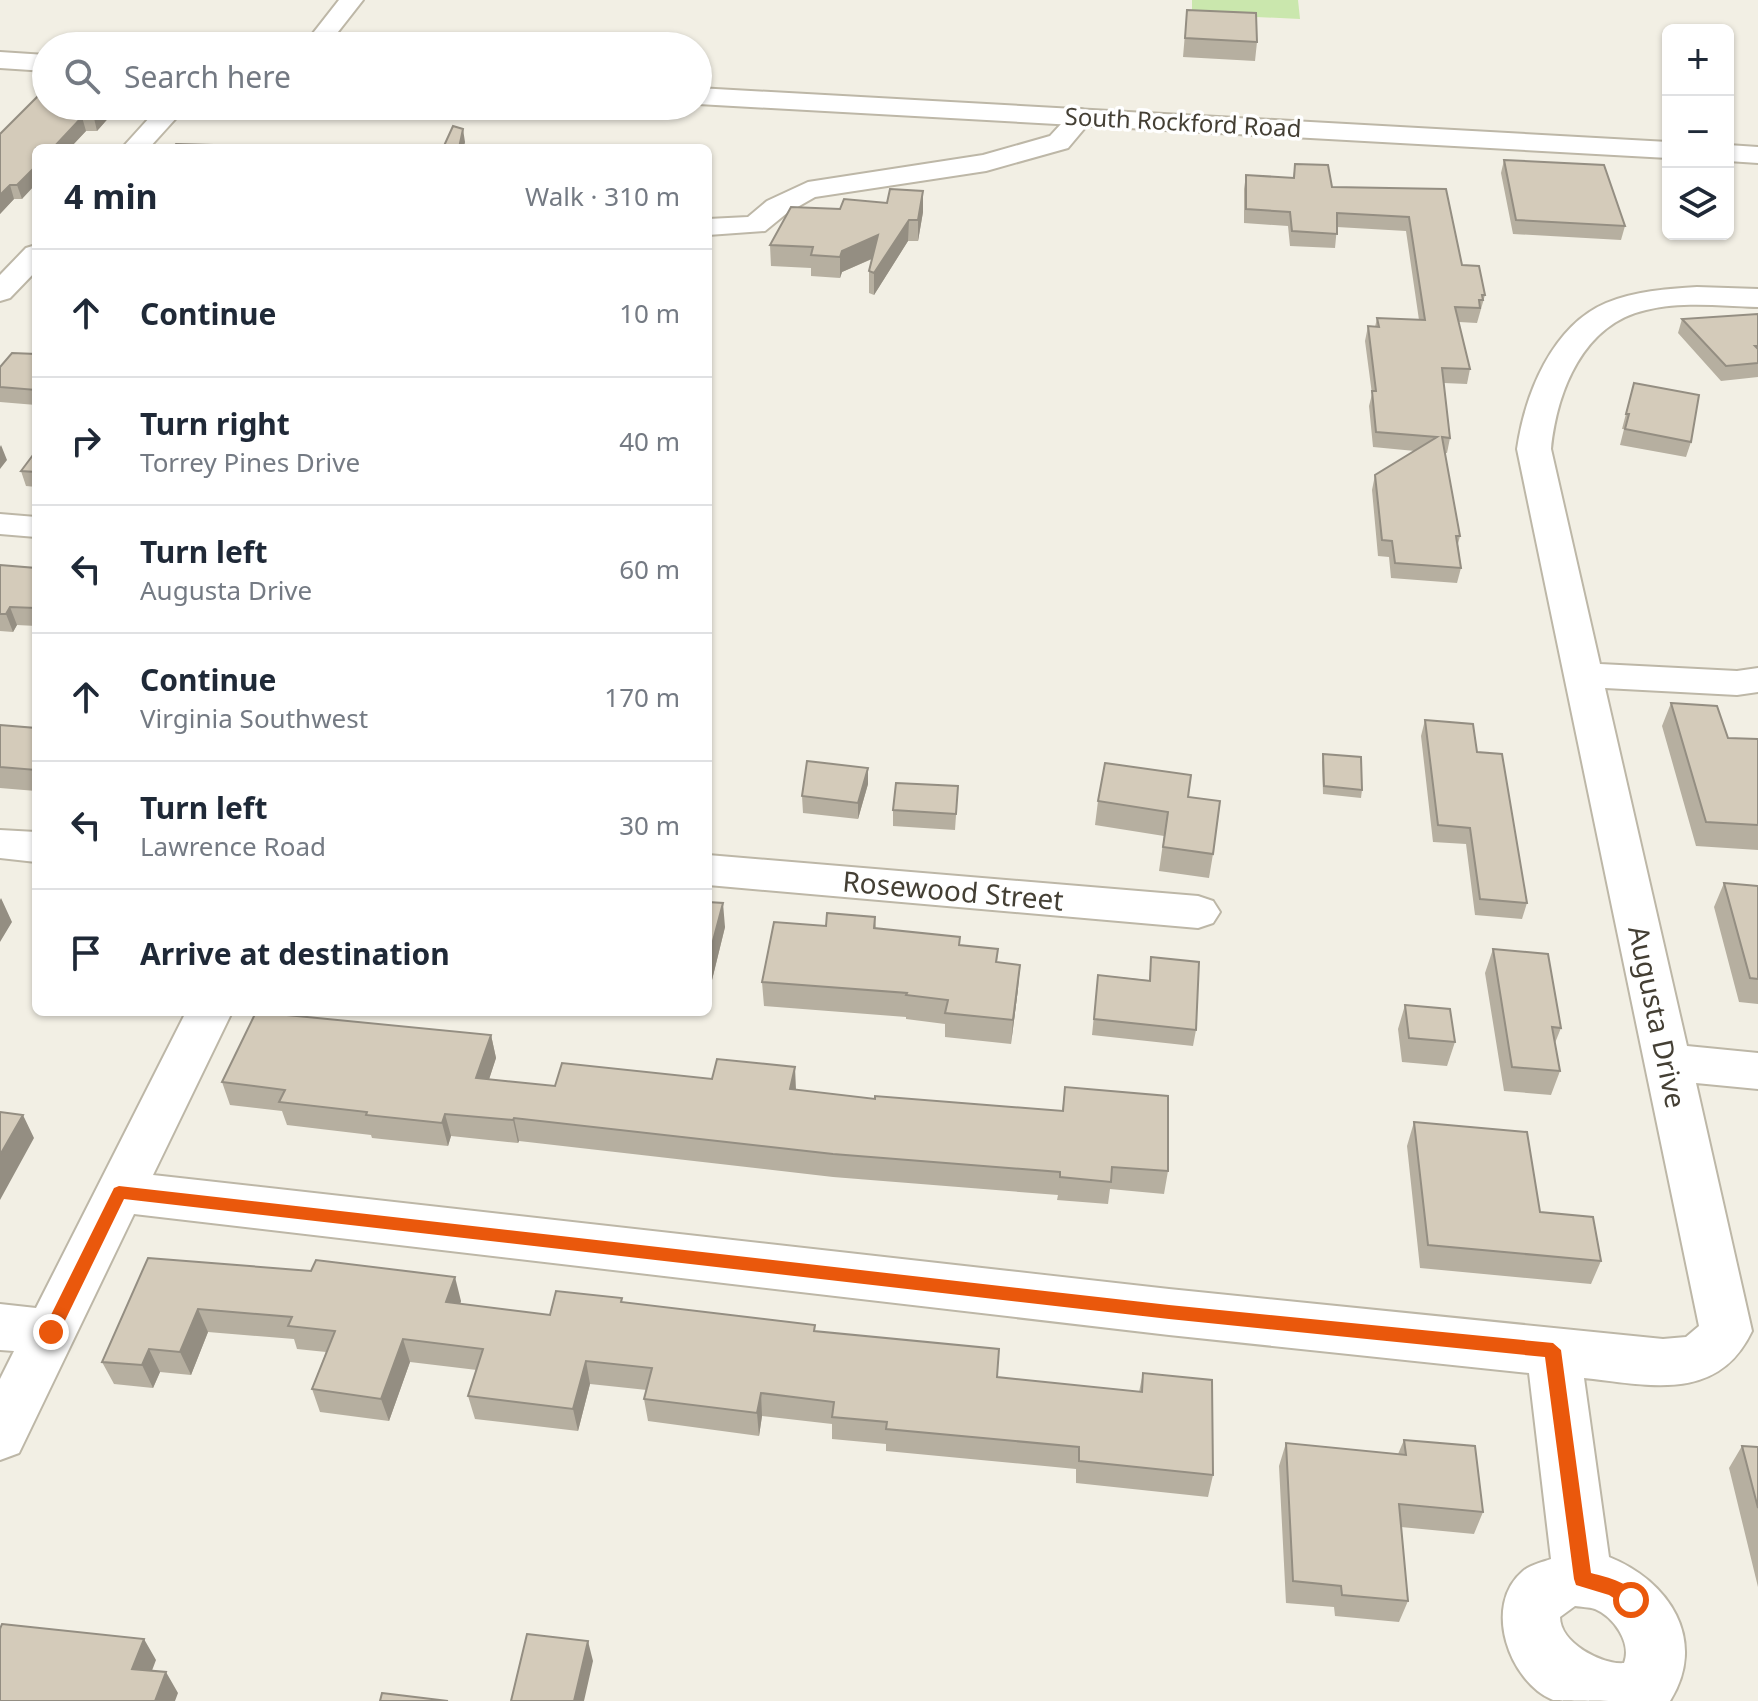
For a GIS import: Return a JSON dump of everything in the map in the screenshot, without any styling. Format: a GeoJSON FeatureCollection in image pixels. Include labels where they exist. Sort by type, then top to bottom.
{"type":"FeatureCollection","features":[{"type":"Feature","properties":{"kind":"street"},"geometry":{"type":"LineString","coordinates":[[326,32],[351,0]]}},
{"type":"Feature","properties":{"kind":"street"},"geometry":{"type":"LineString","coordinates":[[0,60],[32,62]]}},
{"type":"Feature","properties":{"kind":"street","name":"South Rockford Road"},"geometry":{"type":"LineString","coordinates":[[712,97],[1662,150]]}},
{"type":"Feature","properties":{"kind":"street"},"geometry":{"type":"LineString","coordinates":[[712,227],[755,225],[777,207],[808,190],[986,163],[1059,142],[1081,117]]}},
{"type":"Feature","properties":{"kind":"street"},"geometry":{"type":"LineString","coordinates":[[139,144],[161,120]]}},
{"type":"Feature","properties":{"kind":"street"},"geometry":{"type":"LineString","coordinates":[[1734,153],[1758,155]]}},
{"type":"Feature","properties":{"kind":"street"},"geometry":{"type":"LineString","coordinates":[[0,292],[32,258]]}},
{"type":"Feature","properties":{"kind":"street","name":"Augusta Drive"},"geometry":{"type":"LineString","coordinates":[[119,1192],[1169,1312],[1663,1363],[1692,1361],[1715,1349],[1726,1331],[1534,449],[1538,418],[1550,385],[1566,351],[1595,319],[1614,309],[1662,298],[1758,298]]}},
{"type":"Feature","properties":{"kind":"street"},"geometry":{"type":"LineString","coordinates":[[0,524],[32,527]]}},
{"type":"Feature","properties":{"kind":"street"},"geometry":{"type":"LineString","coordinates":[[1584,675],[1737,683],[1758,680]]}},
{"type":"Feature","properties":{"kind":"street"},"geometry":{"type":"LineString","coordinates":[[0,844],[32,847]]}},
{"type":"Feature","properties":{"kind":"street","name":"Rosewood Street"},"geometry":{"type":"LineString","coordinates":[[712,870],[1198,912]]}},
{"type":"Feature","properties":{"kind":"street"},"geometry":{"type":"LineString","coordinates":[[0,1435],[207,1016]]}},
{"type":"Feature","properties":{"kind":"street"},"geometry":{"type":"LineString","coordinates":[[1666,1062],[1758,1071]]}},
{"type":"Feature","properties":{"kind":"street"},"geometry":{"type":"LineString","coordinates":[[0,1327],[51,1332]]}},
{"type":"Feature","properties":{"kind":"street"},"geometry":{"type":"LineString","coordinates":[[1553,1350],[1583,1579]]}},
{"type":"Feature","properties":{"kind":"green space"},"geometry":{"type":"Polygon","coordinates":[[[1192,0],[1298,0],[1300,19],[1192,14],[1192,0]]]}},
{"type":"Feature","properties":{"kind":"building"},"geometry":{"type":"Polygon","coordinates":[[[1187,10],[1256,13],[1257,42],[1185,38],[1187,10]]]}},
{"type":"Feature","properties":{"kind":"building"},"geometry":{"type":"Polygon","coordinates":[[[32,102],[32,120],[79,120],[57,144],[32,144],[32,170],[17,185],[10,185],[0,195],[0,134],[32,102]]]}},
{"type":"Feature","properties":{"kind":"building"},"geometry":{"type":"Polygon","coordinates":[[[453,126],[463,129],[460,144],[445,144],[453,126]]]}},
{"type":"Feature","properties":{"kind":"building"},"geometry":{"type":"Polygon","coordinates":[[[1504,160],[1604,165],[1625,226],[1516,220],[1504,160]]]}},
{"type":"Feature","properties":{"kind":"building"},"geometry":{"type":"Polygon","coordinates":[[[1295,164],[1328,165],[1332,187],[1446,189],[1462,265],[1479,266],[1485,295],[1482,295],[1483,300],[1479,300],[1480,308],[1455,307],[1470,369],[1442,368],[1450,438],[1442,437],[1460,536],[1456,536],[1461,568],[1395,563],[1392,541],[1382,540],[1375,475],[1437,437],[1376,432],[1372,391],[1376,391],[1368,326],[1379,327],[1377,318],[1425,320],[1409,217],[1337,213],[1337,234],[1292,231],[1290,212],[1246,209],[1246,175],[1294,178],[1295,164]]]}},
{"type":"Feature","properties":{"kind":"building"},"geometry":{"type":"Polygon","coordinates":[[[890,189],[923,191],[918,220],[909,220],[874,273],[869,271],[878,235],[842,251],[840,257],[811,255],[813,247],[770,245],[791,207],[840,209],[844,199],[887,203],[890,189]]]}},
{"type":"Feature","properties":{"kind":"building"},"geometry":{"type":"Polygon","coordinates":[[[1758,314],[1758,346],[1755,346],[1758,349],[1758,363],[1726,366],[1682,319],[1758,314]]]}},
{"type":"Feature","properties":{"kind":"building"},"geometry":{"type":"Polygon","coordinates":[[[12,353],[32,354],[32,390],[0,387],[0,367],[12,353]]]}},
{"type":"Feature","properties":{"kind":"building"},"geometry":{"type":"Polygon","coordinates":[[[1634,383],[1699,395],[1691,442],[1625,429],[1634,383]]]}},
{"type":"Feature","properties":{"kind":"building"},"geometry":{"type":"Polygon","coordinates":[[[32,456],[32,472],[21,471],[32,456]]]}},
{"type":"Feature","properties":{"kind":"building"},"geometry":{"type":"Polygon","coordinates":[[[0,565],[32,568],[32,608],[10,607],[6,614],[0,614],[0,565]]]}},
{"type":"Feature","properties":{"kind":"building"},"geometry":{"type":"Polygon","coordinates":[[[1671,703],[1717,706],[1728,738],[1758,739],[1758,825],[1706,822],[1671,703]]]}},
{"type":"Feature","properties":{"kind":"building"},"geometry":{"type":"Polygon","coordinates":[[[1425,720],[1473,724],[1477,752],[1502,754],[1527,903],[1480,899],[1470,828],[1438,825],[1425,720]]]}},
{"type":"Feature","properties":{"kind":"building"},"geometry":{"type":"Polygon","coordinates":[[[0,725],[32,728],[32,770],[0,767],[0,725]]]}},
{"type":"Feature","properties":{"kind":"building"},"geometry":{"type":"Polygon","coordinates":[[[1323,754],[1361,757],[1362,790],[1324,786],[1323,754]]]}},
{"type":"Feature","properties":{"kind":"building"},"geometry":{"type":"Polygon","coordinates":[[[807,761],[868,768],[858,803],[802,796],[807,761]]]}},
{"type":"Feature","properties":{"kind":"building"},"geometry":{"type":"Polygon","coordinates":[[[1105,763],[1191,775],[1188,797],[1220,801],[1213,854],[1163,847],[1168,812],[1098,801],[1105,763]]]}},
{"type":"Feature","properties":{"kind":"building"},"geometry":{"type":"Polygon","coordinates":[[[896,783],[958,786],[956,814],[893,810],[896,783]]]}},
{"type":"Feature","properties":{"kind":"building"},"geometry":{"type":"Polygon","coordinates":[[[1724,883],[1758,886],[1758,979],[1750,978],[1724,883]]]}},
{"type":"Feature","properties":{"kind":"building"},"geometry":{"type":"Polygon","coordinates":[[[712,902],[723,903],[712,945],[712,902]]]}},
{"type":"Feature","properties":{"kind":"building"},"geometry":{"type":"Polygon","coordinates":[[[827,913],[875,917],[874,928],[960,937],[959,945],[998,949],[996,962],[1020,965],[1013,1020],[945,1013],[948,1000],[907,993],[762,982],[774,922],[826,926],[827,913]]]}},
{"type":"Feature","properties":{"kind":"building"},"geometry":{"type":"Polygon","coordinates":[[[1493,949],[1548,954],[1561,1028],[1552,1027],[1560,1071],[1512,1067],[1493,949]]]}},
{"type":"Feature","properties":{"kind":"building"},"geometry":{"type":"Polygon","coordinates":[[[1151,957],[1199,962],[1196,1030],[1094,1019],[1098,975],[1150,981],[1151,957]]]}},
{"type":"Feature","properties":{"kind":"building"},"geometry":{"type":"Polygon","coordinates":[[[1405,1005],[1450,1009],[1455,1042],[1409,1038],[1405,1005]]]}},
{"type":"Feature","properties":{"kind":"building"},"geometry":{"type":"Polygon","coordinates":[[[254,1016],[297,1016],[491,1035],[476,1078],[555,1086],[562,1063],[712,1079],[717,1059],[795,1067],[790,1089],[875,1099],[875,1096],[1063,1111],[1065,1087],[1168,1096],[1168,1171],[1112,1167],[1111,1182],[1060,1177],[1060,1172],[833,1154],[514,1118],[445,1114],[442,1123],[279,1102],[285,1090],[222,1082],[254,1016]]]}},
{"type":"Feature","properties":{"kind":"building"},"geometry":{"type":"Polygon","coordinates":[[[0,1112],[23,1115],[0,1155],[0,1112]]]}},
{"type":"Feature","properties":{"kind":"building"},"geometry":{"type":"Polygon","coordinates":[[[1414,1122],[1527,1132],[1540,1212],[1593,1217],[1601,1261],[1428,1245],[1414,1122]]]}},
{"type":"Feature","properties":{"kind":"building"},"geometry":{"type":"Polygon","coordinates":[[[148,1258],[311,1271],[316,1260],[455,1277],[446,1302],[550,1315],[556,1291],[622,1298],[621,1302],[815,1325],[814,1331],[999,1349],[997,1377],[1142,1392],[1143,1373],[1212,1380],[1213,1475],[1079,1461],[1079,1447],[886,1429],[887,1422],[832,1417],[834,1402],[761,1393],[757,1413],[644,1399],[652,1368],[586,1361],[573,1409],[468,1396],[483,1349],[403,1339],[381,1399],[312,1389],[335,1331],[288,1326],[292,1317],[198,1309],[180,1352],[149,1349],[142,1365],[102,1362],[148,1258]]]}},
{"type":"Feature","properties":{"kind":"building"},"geometry":{"type":"Polygon","coordinates":[[[1404,1440],[1475,1446],[1483,1512],[1399,1504],[1408,1601],[1342,1595],[1341,1586],[1293,1581],[1286,1443],[1406,1455],[1404,1440]]]}},
{"type":"Feature","properties":{"kind":"building"},"geometry":{"type":"Polygon","coordinates":[[[1742,1446],[1758,1447],[1758,1508],[1742,1446]]]}},
{"type":"Feature","properties":{"kind":"building"},"geometry":{"type":"Polygon","coordinates":[[[2,1624],[144,1639],[132,1669],[166,1672],[155,1701],[0,1701],[2,1624]]]}},
{"type":"Feature","properties":{"kind":"building"},"geometry":{"type":"Polygon","coordinates":[[[527,1634],[588,1641],[574,1701],[511,1701],[527,1634]]]}},
{"type":"Feature","properties":{"kind":"building"},"geometry":{"type":"Polygon","coordinates":[[[382,1693],[448,1701],[380,1701],[382,1693]]]}},
{"type":"Feature","properties":{"kind":"route"},"geometry":{"type":"LineString","coordinates":[[51,1332],[119,1192],[1169,1312],[1553,1350],[1583,1579],[1593,1579],[1631,1600]]}}]}
